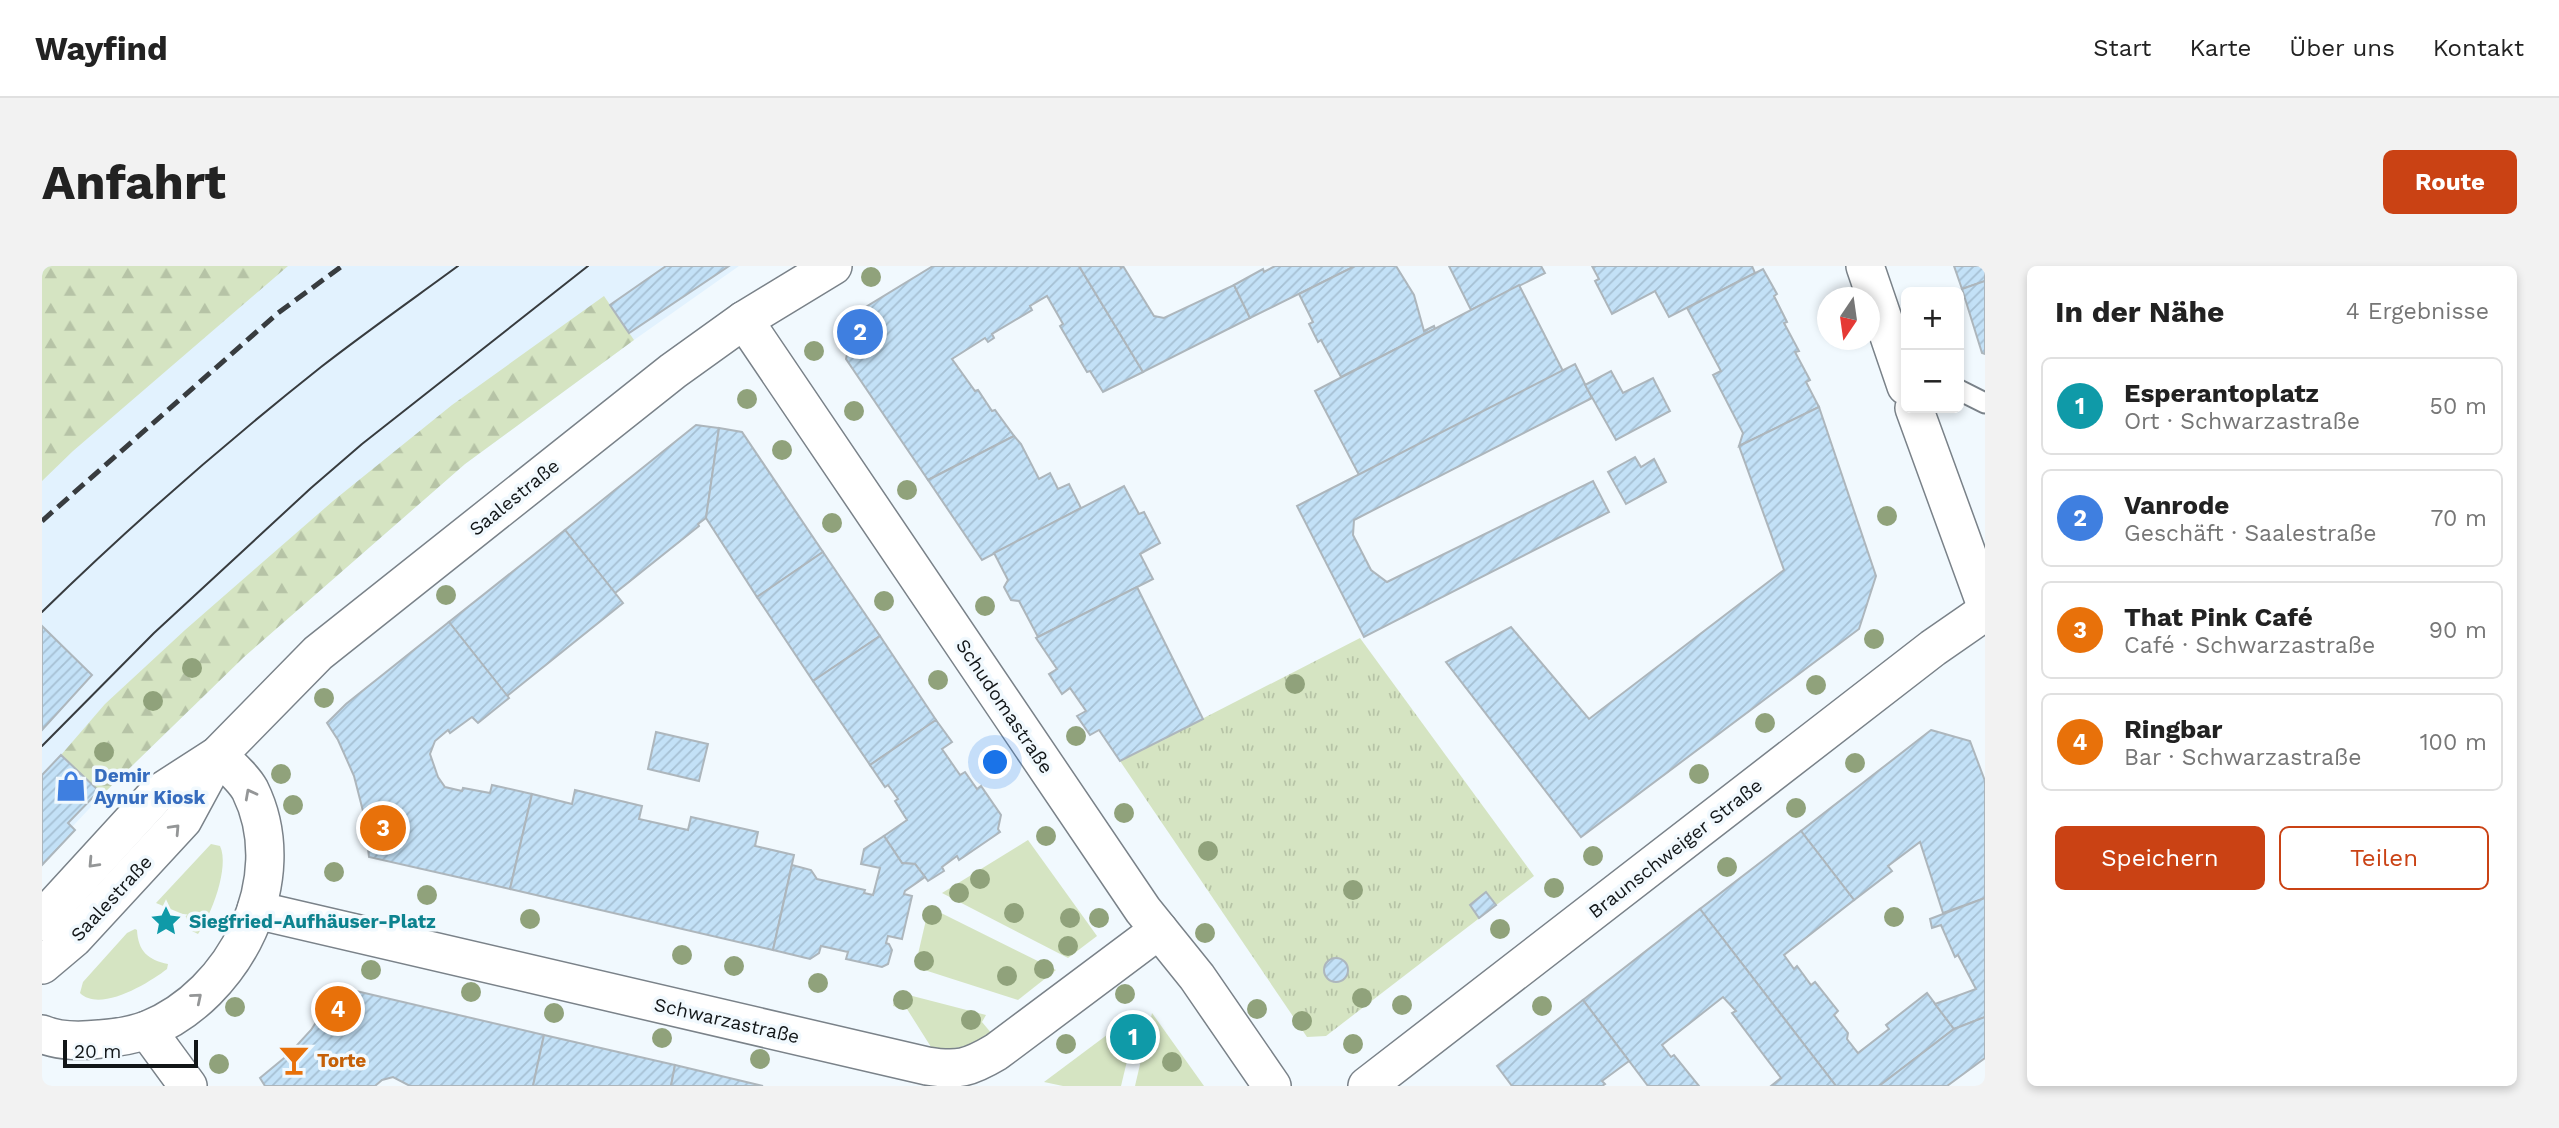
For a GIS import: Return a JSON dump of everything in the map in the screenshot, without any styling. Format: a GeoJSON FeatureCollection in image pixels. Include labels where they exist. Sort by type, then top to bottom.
{"type":"FeatureCollection","features":[{"type":"Feature","properties":{"kind":"street","name":"Saalestraße"},"geometry":{"type":"LineString","coordinates":[[42,922],[156,795],[218,755],[318,653],[673,371],[744,320],[833,266]]}},
{"type":"Feature","properties":{"kind":"street"},"geometry":{"type":"LineString","coordinates":[[1865,266],[1901,369]]}},
{"type":"Feature","properties":{"kind":"street","name":"Schudomastraße"},"geometry":{"type":"LineString","coordinates":[[744,320],[1137,902],[1197,977],[1272,1086]]}},
{"type":"Feature","properties":{"kind":"street"},"geometry":{"type":"LineString","coordinates":[[1917,413],[1985,603]]}},
{"type":"Feature","properties":{"kind":"street","name":"Braunschweiger Straße"},"geometry":{"type":"LineString","coordinates":[[1367,1086],[1933,648],[1985,612]]}},
{"type":"Feature","properties":{"kind":"street","name":"Saalestraße"},"geometry":{"type":"LineString","coordinates":[[42,965],[74,938],[183,820],[218,755]]}},
{"type":"Feature","properties":{"kind":"street"},"geometry":{"type":"LineString","coordinates":[[42,1034],[50,1038],[78,1041],[123,1036],[147,1030],[174,1016],[217,979],[238,949],[256,910],[264,866],[264,846],[261,825],[249,787],[218,755]]}},
{"type":"Feature","properties":{"kind":"street","name":"Schwarzastraße"},"geometry":{"type":"LineString","coordinates":[[256,910],[952,1070],[973,1066],[996,1052],[1159,930]]}},
{"type":"Feature","properties":{"kind":"street"},"geometry":{"type":"LineString","coordinates":[[147,1030],[188,1086]]}},
{"type":"Feature","properties":{"kind":"lane"},"geometry":{"type":"LineString","coordinates":[[1964,392],[1985,403]]}},
{"type":"Feature","properties":{"kind":"shaded area"},"geometry":{"type":"Polygon","coordinates":[[[42,266],[739,266],[465,464],[244,657],[103,794],[42,859],[42,266]]]}},
{"type":"Feature","properties":{"kind":"green space"},"geometry":{"type":"Polygon","coordinates":[[[42,266],[288,266],[73,451],[42,481],[42,266]]]}},
{"type":"Feature","properties":{"kind":"green space"},"geometry":{"type":"Polygon","coordinates":[[[604,296],[634,340],[465,464],[244,657],[103,794],[61,755],[105,704],[333,501],[452,405],[604,296]]]}},
{"type":"Feature","properties":{"kind":"green space"},"geometry":{"type":"Polygon","coordinates":[[[1360,638],[1534,876],[1326,1036],[1307,1037],[1120,761],[1360,638]]]}},
{"type":"Feature","properties":{"kind":"green space"},"geometry":{"type":"Polygon","coordinates":[[[1028,840],[1097,936],[1068,958],[942,893],[1028,840]]]}},
{"type":"Feature","properties":{"kind":"green space"},"geometry":{"type":"Polygon","coordinates":[[[211,844],[220,846],[223,866],[218,891],[198,934],[192,931],[185,915],[156,903],[211,844]]]}},
{"type":"Feature","properties":{"kind":"green space"},"geometry":{"type":"Polygon","coordinates":[[[929,907],[1056,970],[1018,1000],[915,967],[929,907]]]}},
{"type":"Feature","properties":{"kind":"green space"},"geometry":{"type":"Polygon","coordinates":[[[135,929],[145,953],[168,964],[167,969],[137,988],[112,998],[100,1000],[80,993],[83,982],[127,933],[135,929]]]}},
{"type":"Feature","properties":{"kind":"green space"},"geometry":{"type":"Polygon","coordinates":[[[897,992],[986,1015],[982,1022],[992,1034],[963,1046],[931,1047],[907,1009],[893,1006],[897,992]]]}},
{"type":"Feature","properties":{"kind":"green space"},"geometry":{"type":"Polygon","coordinates":[[[1139,1011],[1121,1086],[1063,1086],[1044,1082],[1139,1011]]]}},
{"type":"Feature","properties":{"kind":"green space"},"geometry":{"type":"Polygon","coordinates":[[[1152,1013],[1204,1086],[1135,1086],[1152,1013]]]}},
{"type":"Feature","properties":{"kind":"building"},"geometry":{"type":"Polygon","coordinates":[[[666,266],[729,266],[629,333],[610,305],[666,266]]]}},
{"type":"Feature","properties":{"kind":"building"},"geometry":{"type":"Polygon","coordinates":[[[933,266],[1079,266],[1143,372],[1103,392],[1090,371],[1087,372],[1060,326],[1063,324],[1047,296],[1030,306],[1032,310],[992,334],[994,338],[988,342],[985,338],[952,359],[975,391],[978,390],[1014,436],[928,480],[846,359],[856,313],[933,266]]]}},
{"type":"Feature","properties":{"kind":"building"},"geometry":{"type":"Polygon","coordinates":[[[1079,266],[1123,266],[1154,316],[1164,318],[1234,285],[1250,318],[1143,372],[1079,266]]]}},
{"type":"Feature","properties":{"kind":"building"},"geometry":{"type":"Polygon","coordinates":[[[1275,266],[1355,266],[1250,318],[1234,285],[1263,269],[1264,272],[1275,266]]]}},
{"type":"Feature","properties":{"kind":"building"},"geometry":{"type":"Polygon","coordinates":[[[1355,266],[1396,266],[1414,295],[1424,331],[1434,326],[1435,329],[1341,377],[1321,340],[1318,342],[1309,324],[1313,322],[1299,294],[1355,266]]]}},
{"type":"Feature","properties":{"kind":"building"},"geometry":{"type":"Polygon","coordinates":[[[1449,266],[1541,266],[1545,273],[1471,310],[1449,266]]]}},
{"type":"Feature","properties":{"kind":"building"},"geometry":{"type":"Polygon","coordinates":[[[1592,266],[1752,266],[1755,273],[1669,317],[1655,291],[1612,314],[1595,281],[1599,279],[1592,266]]]}},
{"type":"Feature","properties":{"kind":"building"},"geometry":{"type":"Polygon","coordinates":[[[1954,266],[1985,266],[1985,281],[1961,287],[1954,266]]]}},
{"type":"Feature","properties":{"kind":"building"},"geometry":{"type":"Polygon","coordinates":[[[1763,269],[1777,294],[1774,296],[1787,322],[1784,323],[1799,351],[1795,352],[1810,380],[1806,382],[1819,407],[1739,446],[1743,433],[1713,375],[1721,371],[1687,308],[1763,269]]]}},
{"type":"Feature","properties":{"kind":"building"},"geometry":{"type":"Polygon","coordinates":[[[1985,281],[1985,354],[1982,353],[1964,288],[1985,281]]]}},
{"type":"Feature","properties":{"kind":"building"},"geometry":{"type":"Polygon","coordinates":[[[1519,285],[1563,371],[1359,475],[1315,391],[1519,285]]]}},
{"type":"Feature","properties":{"kind":"building"},"geometry":{"type":"Polygon","coordinates":[[[1575,364],[1592,398],[1354,520],[1353,535],[1371,570],[1387,582],[1593,481],[1609,512],[1364,637],[1297,506],[1575,364]]]}},
{"type":"Feature","properties":{"kind":"building"},"geometry":{"type":"Polygon","coordinates":[[[1611,371],[1623,393],[1653,378],[1670,411],[1616,440],[1585,385],[1611,371]]]}},
{"type":"Feature","properties":{"kind":"building"},"geometry":{"type":"Polygon","coordinates":[[[1819,407],[1876,576],[1859,629],[1581,837],[1446,662],[1511,627],[1589,719],[1784,570],[1739,446],[1819,407]]]}},
{"type":"Feature","properties":{"kind":"building"},"geometry":{"type":"Polygon","coordinates":[[[696,425],[719,428],[706,518],[615,593],[565,530],[696,425]]]}},
{"type":"Feature","properties":{"kind":"building"},"geometry":{"type":"Polygon","coordinates":[[[719,428],[742,432],[823,552],[757,597],[706,518],[719,428]]]}},
{"type":"Feature","properties":{"kind":"building"},"geometry":{"type":"Polygon","coordinates":[[[1014,436],[1039,479],[1050,473],[1058,489],[1069,484],[1081,508],[982,560],[928,480],[1014,436]]]}},
{"type":"Feature","properties":{"kind":"building"},"geometry":{"type":"Polygon","coordinates":[[[1635,457],[1641,467],[1654,459],[1666,482],[1626,504],[1608,472],[1635,457]]]}},
{"type":"Feature","properties":{"kind":"building"},"geometry":{"type":"Polygon","coordinates":[[[1124,486],[1139,514],[1144,512],[1160,543],[1140,554],[1153,579],[1038,637],[1019,601],[1011,600],[1004,587],[1008,580],[994,553],[1124,486]]]}},
{"type":"Feature","properties":{"kind":"building"},"geometry":{"type":"Polygon","coordinates":[[[565,530],[623,603],[507,696],[449,622],[565,530]]]}},
{"type":"Feature","properties":{"kind":"building"},"geometry":{"type":"Polygon","coordinates":[[[823,552],[880,636],[813,681],[757,597],[823,552]]]}},
{"type":"Feature","properties":{"kind":"building"},"geometry":{"type":"Polygon","coordinates":[[[1137,587],[1203,719],[1120,761],[1099,730],[1090,735],[1077,716],[1086,711],[1070,688],[1062,694],[1049,674],[1057,669],[1036,638],[1137,587]]]}},
{"type":"Feature","properties":{"kind":"building"},"geometry":{"type":"Polygon","coordinates":[[[449,622],[509,698],[478,723],[472,717],[450,733],[448,730],[435,741],[430,754],[438,777],[445,787],[490,793],[492,785],[532,794],[510,889],[369,857],[364,815],[354,776],[327,723],[346,704],[449,622]]]}},
{"type":"Feature","properties":{"kind":"building"},"geometry":{"type":"Polygon","coordinates":[[[42,626],[92,675],[42,730],[42,626]]]}},
{"type":"Feature","properties":{"kind":"building"},"geometry":{"type":"Polygon","coordinates":[[[880,636],[936,720],[870,765],[813,681],[880,636]]]}},
{"type":"Feature","properties":{"kind":"building"},"geometry":{"type":"Polygon","coordinates":[[[936,720],[952,742],[942,749],[960,775],[965,772],[977,789],[981,786],[1001,815],[998,829],[1000,832],[959,860],[957,856],[942,867],[944,871],[928,881],[915,864],[902,863],[884,836],[907,820],[895,801],[898,799],[888,785],[885,787],[870,765],[936,720]]]}},
{"type":"Feature","properties":{"kind":"building"},"geometry":{"type":"Polygon","coordinates":[[[1931,730],[1970,741],[1985,781],[1985,898],[1943,913],[1920,842],[1888,866],[1892,871],[1854,900],[1801,831],[1931,730]]]}},
{"type":"Feature","properties":{"kind":"building"},"geometry":{"type":"Polygon","coordinates":[[[656,732],[708,744],[699,781],[648,769],[656,732]]]}},
{"type":"Feature","properties":{"kind":"building"},"geometry":{"type":"Polygon","coordinates":[[[61,755],[99,791],[68,823],[75,830],[42,865],[42,775],[61,755]]]}},
{"type":"Feature","properties":{"kind":"building"},"geometry":{"type":"Polygon","coordinates":[[[575,790],[642,806],[639,819],[688,830],[691,817],[758,832],[755,846],[794,855],[773,950],[510,889],[532,794],[572,804],[575,790]]]}},
{"type":"Feature","properties":{"kind":"building"},"geometry":{"type":"Polygon","coordinates":[[[1801,831],[1854,900],[1784,955],[1794,969],[1797,966],[1811,985],[1815,982],[1838,1011],[1834,1015],[1848,1033],[1847,1039],[1858,1053],[1889,1029],[1886,1025],[1927,993],[1954,1029],[1879,1086],[1836,1086],[1700,909],[1801,831]]]}},
{"type":"Feature","properties":{"kind":"building"},"geometry":{"type":"Polygon","coordinates":[[[884,836],[902,863],[915,864],[925,877],[905,891],[904,894],[912,896],[902,939],[888,936],[886,943],[892,950],[888,964],[882,967],[846,959],[848,952],[821,946],[819,953],[810,959],[773,950],[792,865],[811,870],[817,879],[865,890],[864,893],[873,895],[880,868],[861,864],[864,849],[884,836]]]}},
{"type":"Feature","properties":{"kind":"building"},"geometry":{"type":"Polygon","coordinates":[[[1486,892],[1496,905],[1479,918],[1470,905],[1486,892]]]}},
{"type":"Feature","properties":{"kind":"building"},"geometry":{"type":"Polygon","coordinates":[[[1985,898],[1985,1017],[1954,1029],[1935,1004],[1976,989],[1958,955],[1955,957],[1941,925],[1932,928],[1930,919],[1985,898]]]}},
{"type":"Feature","properties":{"kind":"building"},"geometry":{"type":"Polygon","coordinates":[[[1700,909],[1836,1086],[1771,1086],[1781,1078],[1732,1013],[1736,1011],[1723,997],[1662,1045],[1671,1057],[1674,1055],[1699,1086],[1648,1086],[1583,1000],[1700,909]]]}},
{"type":"Feature","properties":{"kind":"building"},"geometry":{"type":"Polygon","coordinates":[[[1331,958],[1341,958],[1348,965],[1348,975],[1341,982],[1331,982],[1324,975],[1324,965],[1331,958]]]}},
{"type":"Feature","properties":{"kind":"building"},"geometry":{"type":"Polygon","coordinates":[[[339,987],[544,1035],[533,1086],[410,1086],[393,1077],[382,1080],[375,1086],[265,1086],[260,1078],[289,1054],[311,1030],[339,987]]]}},
{"type":"Feature","properties":{"kind":"building"},"geometry":{"type":"Polygon","coordinates":[[[1583,1000],[1629,1061],[1602,1081],[1605,1084],[1602,1086],[1512,1086],[1497,1066],[1583,1000]]]}},
{"type":"Feature","properties":{"kind":"building"},"geometry":{"type":"Polygon","coordinates":[[[1985,1017],[1985,1058],[1947,1086],[1879,1086],[1954,1029],[1985,1017]]]}},
{"type":"Feature","properties":{"kind":"building"},"geometry":{"type":"Polygon","coordinates":[[[544,1035],[675,1065],[671,1086],[533,1086],[544,1035]]]}},
{"type":"Feature","properties":{"kind":"building"},"geometry":{"type":"Polygon","coordinates":[[[675,1065],[763,1086],[671,1086],[675,1065]]]}},
{"type":"Feature","properties":{"kind":"tram line"},"geometry":{"type":"LineString","coordinates":[[42,612],[178,486],[249,426],[338,354],[458,266]]}},
{"type":"Feature","properties":{"kind":"tram line"},"geometry":{"type":"LineString","coordinates":[[42,746],[154,633],[311,488],[362,444],[588,266]]}},
{"type":"Feature","properties":{"kind":"railway"},"geometry":{"type":"LineString","coordinates":[[42,521],[278,313],[342,266]]}},
{"type":"Feature","properties":{"kind":"place","name":"Vanrode"},"geometry":{"type":"Point","coordinates":[860,332]}},
{"type":"Feature","properties":{"kind":"place","name":"Demir Aynur Kiosk"},"geometry":{"type":"Point","coordinates":[71,786]}},
{"type":"Feature","properties":{"kind":"place","name":"That Pink Café"},"geometry":{"type":"Point","coordinates":[383,828]}},
{"type":"Feature","properties":{"kind":"place","name":"Siegfried-Aufhäuser-Platz"},"geometry":{"type":"Point","coordinates":[166,921]}},
{"type":"Feature","properties":{"kind":"place","name":"Ringbar"},"geometry":{"type":"Point","coordinates":[338,1009]}},
{"type":"Feature","properties":{"kind":"place","name":"Esperantoplatz"},"geometry":{"type":"Point","coordinates":[1133,1037]}},
{"type":"Feature","properties":{"kind":"place","name":"Torte"},"geometry":{"type":"Point","coordinates":[294,1060]}}]}
